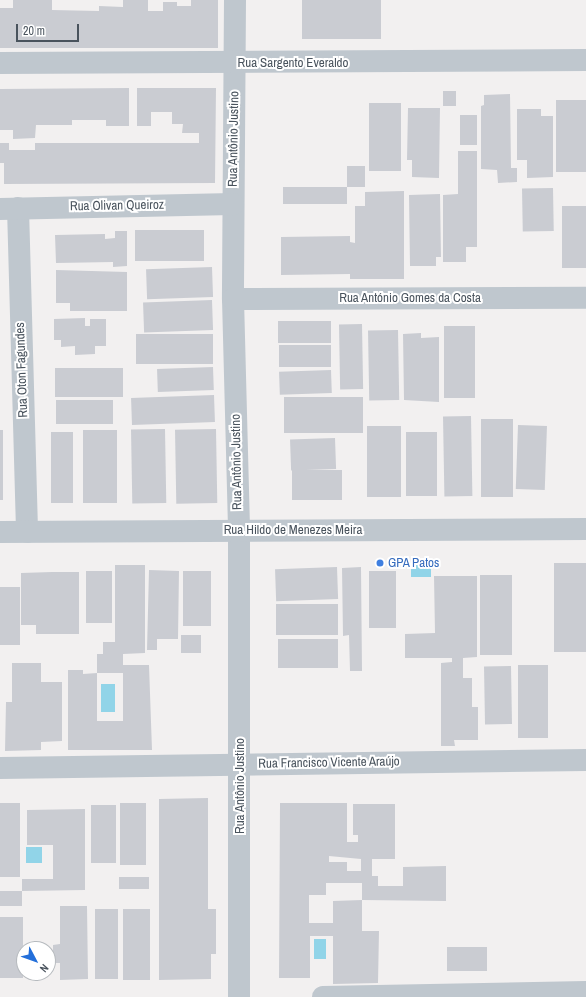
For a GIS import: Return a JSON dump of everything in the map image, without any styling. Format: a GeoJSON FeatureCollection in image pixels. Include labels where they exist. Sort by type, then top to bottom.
{"type":"FeatureCollection","features":[{"type":"Feature","properties":{"kind":"street","name":"Rua Antônio Justino"},"geometry":{"type":"LineString","coordinates":[[236,0],[233,299],[239,530],[239,997]]}},
{"type":"Feature","properties":{"kind":"street","name":"Rua Sargento Everaldo"},"geometry":{"type":"LineString","coordinates":[[0,63],[235,63],[586,60]]}},
{"type":"Feature","properties":{"kind":"street","name":"Rua Olivan Queiroz"},"geometry":{"type":"LineString","coordinates":[[9,209],[233,204]]}},
{"type":"Feature","properties":{"kind":"street","name":"Rua Oton Fagundes"},"geometry":{"type":"LineString","coordinates":[[9,209],[27,532]]}},
{"type":"Feature","properties":{"kind":"street","name":"Rua António Gomes da Costa"},"geometry":{"type":"LineString","coordinates":[[233,299],[586,298]]}},
{"type":"Feature","properties":{"kind":"street","name":"Rua Hildo de Menezes Meira"},"geometry":{"type":"LineString","coordinates":[[0,532],[586,529]]}},
{"type":"Feature","properties":{"kind":"street","name":"Rua Francisco Vicente Araújo"},"geometry":{"type":"LineString","coordinates":[[0,768],[586,760]]}},
{"type":"Feature","properties":{"kind":"street"},"geometry":{"type":"LineString","coordinates":[[323,997],[586,992]]}},
{"type":"Feature","properties":{"kind":"water"},"geometry":{"type":"Polygon","coordinates":[[[411,565],[431,565],[431,577],[411,577],[411,565]]]}},
{"type":"Feature","properties":{"kind":"water"},"geometry":{"type":"Polygon","coordinates":[[[101,684],[115,684],[115,712],[101,712],[101,684]]]}},
{"type":"Feature","properties":{"kind":"water"},"geometry":{"type":"Polygon","coordinates":[[[26,847],[42,847],[42,863],[26,863],[26,847]]]}},
{"type":"Feature","properties":{"kind":"water"},"geometry":{"type":"Polygon","coordinates":[[[314,939],[326,939],[326,959],[314,959],[314,939]]]}},
{"type":"Feature","properties":{"kind":"building"},"geometry":{"type":"Polygon","coordinates":[[[13,0],[52,0],[52,10],[99,11],[99,6],[123,7],[123,0],[148,0],[148,11],[163,11],[163,2],[177,2],[177,6],[191,6],[191,0],[218,0],[218,48],[0,48],[0,8],[13,8],[13,0]]]}},
{"type":"Feature","properties":{"kind":"building"},"geometry":{"type":"Polygon","coordinates":[[[302,0],[381,0],[381,39],[302,39],[302,0]]]}},
{"type":"Feature","properties":{"kind":"building"},"geometry":{"type":"Polygon","coordinates":[[[129,88],[129,126],[106,126],[106,120],[72,120],[72,125],[36,125],[35,138],[13,139],[13,130],[0,130],[0,89],[129,88]]]}},
{"type":"Feature","properties":{"kind":"building"},"geometry":{"type":"Polygon","coordinates":[[[137,88],[216,88],[215,183],[4,184],[4,163],[0,163],[0,143],[9,143],[9,150],[35,150],[35,143],[199,143],[199,133],[182,133],[183,124],[172,124],[172,112],[151,112],[151,126],[137,126],[137,88]]]}},
{"type":"Feature","properties":{"kind":"building"},"geometry":{"type":"Polygon","coordinates":[[[443,91],[456,91],[456,106],[443,106],[443,91]]]}},
{"type":"Feature","properties":{"kind":"building"},"geometry":{"type":"Polygon","coordinates":[[[510,94],[511,168],[517,168],[517,182],[498,183],[497,170],[481,169],[481,106],[484,105],[484,95],[510,94]]]}},
{"type":"Feature","properties":{"kind":"building"},"geometry":{"type":"Polygon","coordinates":[[[556,100],[586,100],[586,172],[556,172],[556,100]]]}},
{"type":"Feature","properties":{"kind":"building"},"geometry":{"type":"Polygon","coordinates":[[[369,103],[401,103],[401,171],[369,171],[369,103]]]}},
{"type":"Feature","properties":{"kind":"building"},"geometry":{"type":"Polygon","coordinates":[[[408,108],[440,108],[439,178],[412,177],[412,160],[407,160],[408,108]]]}},
{"type":"Feature","properties":{"kind":"building"},"geometry":{"type":"Polygon","coordinates":[[[517,109],[541,109],[541,116],[553,116],[553,177],[527,178],[527,160],[517,160],[517,109]]]}},
{"type":"Feature","properties":{"kind":"building"},"geometry":{"type":"Polygon","coordinates":[[[460,115],[477,115],[477,145],[460,145],[460,115]]]}},
{"type":"Feature","properties":{"kind":"building"},"geometry":{"type":"Polygon","coordinates":[[[458,151],[477,151],[477,247],[466,247],[466,262],[443,262],[443,195],[458,194],[458,151]]]}},
{"type":"Feature","properties":{"kind":"building"},"geometry":{"type":"Polygon","coordinates":[[[347,166],[365,166],[365,187],[347,187],[347,166]]]}},
{"type":"Feature","properties":{"kind":"building"},"geometry":{"type":"Polygon","coordinates":[[[283,187],[347,187],[347,204],[283,204],[283,187]]]}},
{"type":"Feature","properties":{"kind":"building"},"geometry":{"type":"Polygon","coordinates":[[[553,188],[554,231],[523,232],[522,189],[553,188]]]}},
{"type":"Feature","properties":{"kind":"building"},"geometry":{"type":"Polygon","coordinates":[[[404,191],[404,279],[350,279],[350,274],[281,275],[281,237],[350,236],[350,242],[355,243],[355,206],[365,206],[365,192],[404,191]]]}},
{"type":"Feature","properties":{"kind":"building"},"geometry":{"type":"Polygon","coordinates":[[[440,194],[441,257],[436,257],[436,266],[410,266],[409,195],[440,194]]]}},
{"type":"Feature","properties":{"kind":"building"},"geometry":{"type":"Polygon","coordinates":[[[562,206],[586,206],[586,268],[562,268],[562,206]]]}},
{"type":"Feature","properties":{"kind":"building"},"geometry":{"type":"Polygon","coordinates":[[[135,230],[204,230],[204,261],[135,261],[135,230]]]}},
{"type":"Feature","properties":{"kind":"building"},"geometry":{"type":"Polygon","coordinates":[[[115,231],[127,231],[127,266],[113,267],[113,262],[56,263],[55,235],[105,234],[105,239],[115,238],[115,231]]]}},
{"type":"Feature","properties":{"kind":"building"},"geometry":{"type":"Polygon","coordinates":[[[212,267],[213,297],[147,299],[146,269],[212,267]]]}},
{"type":"Feature","properties":{"kind":"building"},"geometry":{"type":"Polygon","coordinates":[[[56,270],[127,272],[127,311],[70,311],[70,303],[56,303],[56,270]]]}},
{"type":"Feature","properties":{"kind":"building"},"geometry":{"type":"Polygon","coordinates":[[[212,300],[213,330],[144,332],[143,302],[212,300]]]}},
{"type":"Feature","properties":{"kind":"building"},"geometry":{"type":"Polygon","coordinates":[[[85,318],[85,326],[90,326],[90,319],[106,319],[106,346],[95,346],[95,354],[75,355],[75,346],[61,347],[61,340],[54,340],[54,319],[85,318]]]}},
{"type":"Feature","properties":{"kind":"building"},"geometry":{"type":"Polygon","coordinates":[[[278,321],[331,321],[331,343],[278,343],[278,321]]]}},
{"type":"Feature","properties":{"kind":"building"},"geometry":{"type":"Polygon","coordinates":[[[339,324],[362,324],[363,389],[340,389],[339,324]]]}},
{"type":"Feature","properties":{"kind":"building"},"geometry":{"type":"Polygon","coordinates":[[[444,326],[475,326],[475,398],[444,398],[444,326]]]}},
{"type":"Feature","properties":{"kind":"building"},"geometry":{"type":"Polygon","coordinates":[[[398,330],[399,400],[369,401],[368,331],[398,330]]]}},
{"type":"Feature","properties":{"kind":"building"},"geometry":{"type":"Polygon","coordinates":[[[421,333],[421,338],[439,337],[439,402],[404,400],[403,334],[421,333]]]}},
{"type":"Feature","properties":{"kind":"building"},"geometry":{"type":"Polygon","coordinates":[[[136,334],[213,334],[213,364],[136,364],[136,334]]]}},
{"type":"Feature","properties":{"kind":"building"},"geometry":{"type":"Polygon","coordinates":[[[279,345],[331,345],[331,367],[279,367],[279,345]]]}},
{"type":"Feature","properties":{"kind":"building"},"geometry":{"type":"Polygon","coordinates":[[[213,367],[214,390],[158,392],[157,369],[213,367]]]}},
{"type":"Feature","properties":{"kind":"building"},"geometry":{"type":"Polygon","coordinates":[[[55,368],[123,368],[123,397],[55,397],[55,368]]]}},
{"type":"Feature","properties":{"kind":"building"},"geometry":{"type":"Polygon","coordinates":[[[331,370],[332,393],[280,395],[279,372],[331,370]]]}},
{"type":"Feature","properties":{"kind":"building"},"geometry":{"type":"Polygon","coordinates":[[[214,395],[215,422],[132,425],[131,398],[214,395]]]}},
{"type":"Feature","properties":{"kind":"building"},"geometry":{"type":"Polygon","coordinates":[[[284,397],[363,397],[363,433],[284,433],[284,397]]]}},
{"type":"Feature","properties":{"kind":"building"},"geometry":{"type":"Polygon","coordinates":[[[56,400],[113,400],[113,424],[56,424],[56,400]]]}},
{"type":"Feature","properties":{"kind":"building"},"geometry":{"type":"Polygon","coordinates":[[[443,416],[471,416],[472,496],[444,496],[443,416]]]}},
{"type":"Feature","properties":{"kind":"building"},"geometry":{"type":"Polygon","coordinates":[[[481,419],[513,419],[513,497],[481,497],[481,419]]]}},
{"type":"Feature","properties":{"kind":"building"},"geometry":{"type":"Polygon","coordinates":[[[518,425],[547,426],[545,490],[516,489],[518,425]]]}},
{"type":"Feature","properties":{"kind":"building"},"geometry":{"type":"Polygon","coordinates":[[[367,426],[401,426],[401,497],[367,497],[367,426]]]}},
{"type":"Feature","properties":{"kind":"building"},"geometry":{"type":"Polygon","coordinates":[[[165,429],[166,503],[132,504],[131,430],[165,429]]]}},
{"type":"Feature","properties":{"kind":"building"},"geometry":{"type":"Polygon","coordinates":[[[216,429],[217,503],[176,504],[175,430],[216,429]]]}},
{"type":"Feature","properties":{"kind":"building"},"geometry":{"type":"Polygon","coordinates":[[[0,430],[3,430],[3,500],[0,500],[0,430]]]}},
{"type":"Feature","properties":{"kind":"building"},"geometry":{"type":"Polygon","coordinates":[[[83,430],[117,430],[117,503],[83,503],[83,430]]]}},
{"type":"Feature","properties":{"kind":"building"},"geometry":{"type":"Polygon","coordinates":[[[51,432],[73,432],[73,503],[51,503],[51,432]]]}},
{"type":"Feature","properties":{"kind":"building"},"geometry":{"type":"Polygon","coordinates":[[[406,432],[437,432],[437,496],[406,496],[406,432]]]}},
{"type":"Feature","properties":{"kind":"building"},"geometry":{"type":"Polygon","coordinates":[[[335,438],[336,469],[291,471],[290,440],[335,438]]]}},
{"type":"Feature","properties":{"kind":"building"},"geometry":{"type":"Polygon","coordinates":[[[292,470],[342,470],[342,500],[292,500],[292,470]]]}},
{"type":"Feature","properties":{"kind":"building"},"geometry":{"type":"Polygon","coordinates":[[[554,563],[586,563],[586,652],[554,652],[554,563]]]}},
{"type":"Feature","properties":{"kind":"building"},"geometry":{"type":"Polygon","coordinates":[[[115,565],[145,565],[145,653],[123,654],[123,665],[149,665],[152,750],[68,750],[68,670],[83,670],[83,674],[97,673],[97,654],[103,654],[103,642],[115,642],[115,565]],[[97,673],[97,721],[123,721],[123,673],[97,673]]]}},
{"type":"Feature","properties":{"kind":"building"},"geometry":{"type":"Polygon","coordinates":[[[337,567],[338,599],[276,601],[275,569],[337,567]]]}},
{"type":"Feature","properties":{"kind":"building"},"geometry":{"type":"Polygon","coordinates":[[[361,567],[362,671],[350,671],[349,635],[343,636],[342,568],[361,567]]]}},
{"type":"Feature","properties":{"kind":"building"},"geometry":{"type":"Polygon","coordinates":[[[149,570],[179,571],[178,639],[157,639],[157,650],[147,650],[149,570]]]}},
{"type":"Feature","properties":{"kind":"building"},"geometry":{"type":"Polygon","coordinates":[[[86,571],[112,571],[112,623],[86,623],[86,571]]]}},
{"type":"Feature","properties":{"kind":"building"},"geometry":{"type":"Polygon","coordinates":[[[183,571],[211,571],[211,626],[183,626],[183,571]]]}},
{"type":"Feature","properties":{"kind":"building"},"geometry":{"type":"Polygon","coordinates":[[[369,571],[396,571],[396,628],[369,628],[369,571]]]}},
{"type":"Feature","properties":{"kind":"building"},"geometry":{"type":"Polygon","coordinates":[[[79,572],[79,634],[36,634],[36,625],[21,625],[21,573],[79,572]]]}},
{"type":"Feature","properties":{"kind":"building"},"geometry":{"type":"Polygon","coordinates":[[[480,575],[512,575],[512,655],[480,655],[480,575]]]}},
{"type":"Feature","properties":{"kind":"building"},"geometry":{"type":"Polygon","coordinates":[[[434,576],[477,576],[477,657],[463,658],[463,678],[472,678],[472,707],[478,707],[478,740],[454,740],[455,746],[441,746],[441,663],[452,662],[452,658],[405,658],[405,634],[435,633],[434,576]]]}},
{"type":"Feature","properties":{"kind":"building"},"geometry":{"type":"Polygon","coordinates":[[[0,587],[20,587],[20,645],[0,645],[0,587]]]}},
{"type":"Feature","properties":{"kind":"building"},"geometry":{"type":"Polygon","coordinates":[[[276,604],[338,604],[338,635],[276,635],[276,604]]]}},
{"type":"Feature","properties":{"kind":"building"},"geometry":{"type":"Polygon","coordinates":[[[181,635],[201,635],[201,653],[181,653],[181,635]]]}},
{"type":"Feature","properties":{"kind":"building"},"geometry":{"type":"Polygon","coordinates":[[[278,639],[338,639],[338,668],[278,668],[278,639]]]}},
{"type":"Feature","properties":{"kind":"building"},"geometry":{"type":"Polygon","coordinates":[[[12,663],[41,663],[41,682],[62,682],[62,741],[41,742],[41,750],[5,751],[6,702],[12,702],[12,663]]]}},
{"type":"Feature","properties":{"kind":"building"},"geometry":{"type":"Polygon","coordinates":[[[518,665],[548,665],[548,738],[518,738],[518,665]]]}},
{"type":"Feature","properties":{"kind":"building"},"geometry":{"type":"Polygon","coordinates":[[[484,666],[511,666],[512,724],[485,724],[484,666]]]}},
{"type":"Feature","properties":{"kind":"building"},"geometry":{"type":"Polygon","coordinates":[[[208,798],[208,909],[216,909],[216,954],[211,954],[211,979],[159,980],[159,799],[208,798]]]}},
{"type":"Feature","properties":{"kind":"building"},"geometry":{"type":"Polygon","coordinates":[[[0,803],[20,803],[20,877],[0,877],[0,803]]]}},
{"type":"Feature","properties":{"kind":"building"},"geometry":{"type":"Polygon","coordinates":[[[120,803],[146,803],[146,865],[120,865],[120,803]]]}},
{"type":"Feature","properties":{"kind":"building"},"geometry":{"type":"Polygon","coordinates":[[[280,803],[347,803],[347,842],[358,842],[358,835],[353,835],[353,804],[395,804],[395,859],[372,859],[372,876],[378,876],[378,886],[403,886],[403,867],[446,866],[446,901],[362,900],[362,931],[379,931],[378,983],[333,984],[333,936],[310,936],[310,978],[279,978],[280,803]],[[329,856],[329,862],[347,862],[347,871],[361,871],[361,859],[329,856]],[[326,883],[326,895],[309,895],[309,923],[333,923],[333,901],[362,900],[362,883],[326,883]]]}},
{"type":"Feature","properties":{"kind":"building"},"geometry":{"type":"Polygon","coordinates":[[[91,805],[116,805],[116,863],[91,863],[91,805]]]}},
{"type":"Feature","properties":{"kind":"building"},"geometry":{"type":"Polygon","coordinates":[[[85,809],[85,890],[22,891],[22,879],[53,879],[53,845],[27,845],[27,810],[85,809]]]}},
{"type":"Feature","properties":{"kind":"building"},"geometry":{"type":"Polygon","coordinates":[[[119,877],[149,877],[149,889],[119,889],[119,877]]]}},
{"type":"Feature","properties":{"kind":"building"},"geometry":{"type":"Polygon","coordinates":[[[0,891],[22,891],[22,906],[0,906],[0,891]]]}},
{"type":"Feature","properties":{"kind":"building"},"geometry":{"type":"Polygon","coordinates":[[[60,906],[87,906],[88,979],[60,980],[60,963],[56,963],[56,945],[60,944],[60,906]]]}},
{"type":"Feature","properties":{"kind":"building"},"geometry":{"type":"Polygon","coordinates":[[[95,909],[118,909],[118,979],[95,979],[95,909]]]}},
{"type":"Feature","properties":{"kind":"building"},"geometry":{"type":"Polygon","coordinates":[[[123,909],[150,909],[150,980],[123,980],[123,909]]]}},
{"type":"Feature","properties":{"kind":"building"},"geometry":{"type":"Polygon","coordinates":[[[0,917],[23,917],[23,941],[16,941],[16,978],[0,978],[0,917]]]}},
{"type":"Feature","properties":{"kind":"building"},"geometry":{"type":"Polygon","coordinates":[[[447,947],[487,947],[487,971],[447,971],[447,947]]]}},
{"type":"Feature","properties":{"kind":"place","name":"GPA Patos"},"geometry":{"type":"Point","coordinates":[380,563]}}]}
